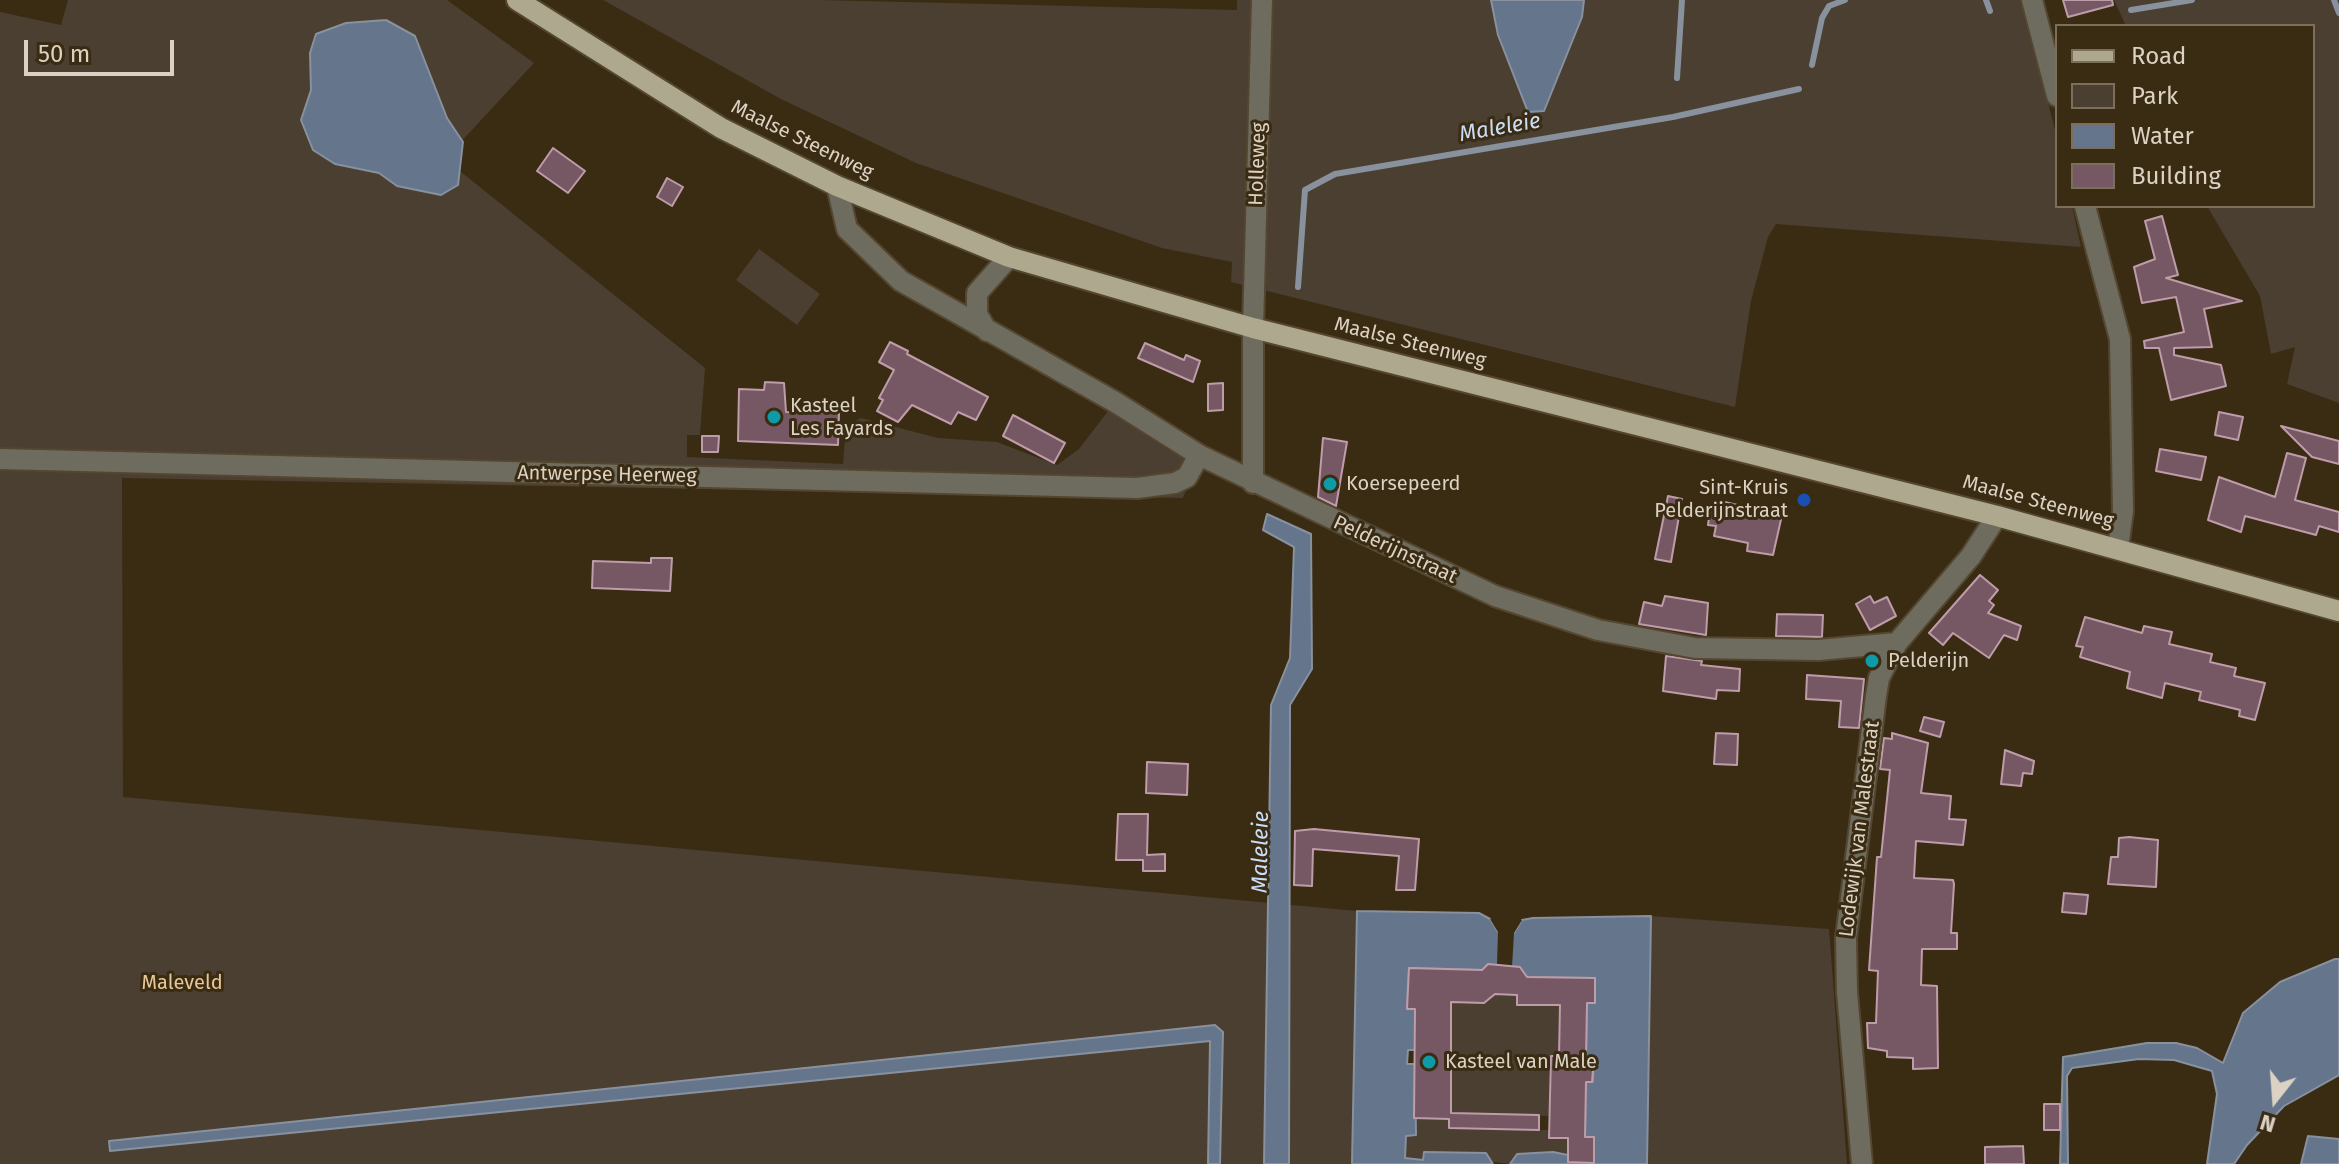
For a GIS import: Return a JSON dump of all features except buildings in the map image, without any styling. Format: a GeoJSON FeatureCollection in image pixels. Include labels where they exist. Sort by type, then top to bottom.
{"type":"FeatureCollection","features":[{"type":"Feature","properties":{"kind":"main road","name":"Maalse Steenweg"},"geometry":{"type":"LineString","coordinates":[[517,0],[721,128],[837,186],[1009,257],[1253,328],[1997,516],[2339,611]]}},
{"type":"Feature","properties":{"kind":"street","name":"Holleweg"},"geometry":{"type":"LineString","coordinates":[[1253,483],[1253,328],[1262,0]]}},
{"type":"Feature","properties":{"kind":"street"},"geometry":{"type":"LineString","coordinates":[[2032,0],[2055,88]]}},
{"type":"Feature","properties":{"kind":"street","name":"Pelderijnstraat"},"geometry":{"type":"LineString","coordinates":[[837,186],[847,229],[901,281],[1115,402],[1199,455],[1495,596],[1598,630],[1695,648],[1818,650],[1897,643]]}},
{"type":"Feature","properties":{"kind":"street"},"geometry":{"type":"LineString","coordinates":[[2086,208],[2120,339],[2123,511],[2118,548]]}},
{"type":"Feature","properties":{"kind":"street"},"geometry":{"type":"LineString","coordinates":[[987,331],[977,314],[977,293],[1009,257]]}},
{"type":"Feature","properties":{"kind":"street","name":"Antwerpse Heerweg"},"geometry":{"type":"LineString","coordinates":[[0,459],[1137,488],[1175,483],[1187,477],[1199,455]]}},
{"type":"Feature","properties":{"kind":"street"},"geometry":{"type":"LineString","coordinates":[[1897,643],[1971,556],[1997,516]]}},
{"type":"Feature","properties":{"kind":"street","name":"Lodewijk van Malestraat"},"geometry":{"type":"LineString","coordinates":[[1862,1164],[1847,992],[1847,917],[1879,678],[1897,643]]}},
{"type":"Feature","properties":{"kind":"green space","name":"Maleveld"},"geometry":{"type":"Polygon","coordinates":[[[68,0],[447,0],[534,63],[445,159],[705,368],[700,435],[687,435],[687,457],[843,464],[846,426],[861,418],[938,438],[997,442],[1057,465],[1079,449],[1115,402],[1199,455],[1183,498],[122,478],[123,797],[1357,911],[1352,1164],[0,1164],[0,12],[61,25],[68,0]]]}},
{"type":"Feature","properties":{"kind":"green space"},"geometry":{"type":"Polygon","coordinates":[[[603,0],[821,0],[1237,10],[1237,0],[2022,0],[2055,130],[2055,208],[2072,208],[2081,247],[1776,224],[1768,237],[1751,301],[1735,407],[1231,282],[1232,262],[1162,248],[916,163],[781,99],[603,0]]]}},
{"type":"Feature","properties":{"kind":"green space"},"geometry":{"type":"Polygon","coordinates":[[[2114,0],[2339,0],[2339,403],[2287,384],[2295,347],[2271,354],[2260,296],[2208,208],[2315,208],[2315,24],[2125,24],[2114,0]]]}},
{"type":"Feature","properties":{"kind":"green space"},"geometry":{"type":"Polygon","coordinates":[[[759,249],[820,294],[797,325],[736,280],[759,249]]]}},
{"type":"Feature","properties":{"kind":"green space"},"geometry":{"type":"Polygon","coordinates":[[[1651,916],[1829,929],[1847,1164],[1647,1164],[1651,916]]]}},
{"type":"Feature","properties":{"kind":"green space"},"geometry":{"type":"Polygon","coordinates":[[[1493,994],[1517,995],[1517,1005],[1560,1005],[1559,1056],[1549,1057],[1550,1116],[1451,1113],[1451,1002],[1484,1003],[1493,994]]]}},
{"type":"Feature","properties":{"kind":"green space","name":"Kasteel van Male"},"geometry":{"type":"Polygon","coordinates":[[[1414,1118],[1449,1119],[1450,1128],[1549,1130],[1550,1138],[1568,1138],[1568,1155],[1517,1154],[1510,1164],[1424,1153],[1423,1160],[1405,1159],[1406,1136],[1416,1135],[1414,1118]]]}},
{"type":"Feature","properties":{"kind":"water"},"geometry":{"type":"Polygon","coordinates":[[[1491,0],[1584,0],[1582,17],[1544,111],[1528,112],[1498,35],[1491,0]]]}},
{"type":"Feature","properties":{"kind":"water"},"geometry":{"type":"Polygon","coordinates":[[[386,20],[415,36],[447,118],[463,142],[458,185],[441,195],[397,186],[379,173],[335,164],[313,150],[301,120],[311,90],[310,53],[316,34],[346,23],[386,20]]]}},
{"type":"Feature","properties":{"kind":"water"},"geometry":{"type":"Polygon","coordinates":[[[1267,514],[1311,534],[1312,669],[1290,705],[1289,1164],[1264,1164],[1271,705],[1290,658],[1294,547],[1263,530],[1267,514]]]}},
{"type":"Feature","properties":{"kind":"water"},"geometry":{"type":"Polygon","coordinates":[[[1357,911],[1479,913],[1490,919],[1498,932],[1514,933],[1522,920],[1533,918],[1651,916],[1647,1164],[1510,1164],[1517,1154],[1553,1152],[1568,1155],[1568,1162],[1594,1162],[1594,1137],[1585,1137],[1586,1082],[1593,1082],[1594,1058],[1586,1057],[1587,1003],[1594,978],[1521,977],[1486,970],[1409,968],[1407,1008],[1415,1009],[1415,1050],[1408,1050],[1407,1064],[1415,1064],[1416,1135],[1406,1136],[1405,1158],[1423,1160],[1424,1152],[1486,1153],[1493,1164],[1352,1164],[1357,911]]]}},
{"type":"Feature","properties":{"kind":"water"},"geometry":{"type":"Polygon","coordinates":[[[2339,959],[2339,1075],[2284,1106],[2247,1145],[2234,1164],[2207,1164],[2217,1094],[2212,1071],[2174,1060],[2139,1059],[2072,1068],[2067,1076],[2068,1164],[2060,1164],[2063,1057],[2147,1043],[2176,1043],[2197,1048],[2223,1063],[2243,1013],[2280,982],[2339,959]]]}},
{"type":"Feature","properties":{"kind":"water"},"geometry":{"type":"Polygon","coordinates":[[[1215,1025],[1223,1032],[1220,1164],[1208,1164],[1210,1041],[110,1151],[109,1141],[1215,1025]]]}},
{"type":"Feature","properties":{"kind":"water"},"geometry":{"type":"Polygon","coordinates":[[[2308,1136],[2339,1139],[2339,1164],[2301,1164],[2308,1136]]]}},
{"type":"Feature","properties":{"kind":"pier"},"geometry":{"type":"Polygon","coordinates":[[[1490,919],[1495,920],[1501,929],[1512,929],[1517,920],[1522,920],[1514,933],[1512,967],[1497,966],[1498,932],[1490,919]]]}},
{"type":"Feature","properties":{"kind":"waterway"},"geometry":{"type":"LineString","coordinates":[[1677,78],[1682,0]]}},
{"type":"Feature","properties":{"kind":"waterway","name":"Maleleie"},"geometry":{"type":"LineString","coordinates":[[1812,65],[1822,18],[1829,6],[1845,0]]}},
{"type":"Feature","properties":{"kind":"waterway","name":"Maleleie"},"geometry":{"type":"LineString","coordinates":[[1986,0],[1990,11]]}},
{"type":"Feature","properties":{"kind":"waterway","name":"Maleleie"},"geometry":{"type":"LineString","coordinates":[[2131,10],[2192,0]]}},
{"type":"Feature","properties":{"kind":"waterway"},"geometry":{"type":"LineString","coordinates":[[2334,0],[2339,13]]}},
{"type":"Feature","properties":{"kind":"waterway","name":"Maleleie"},"geometry":{"type":"LineString","coordinates":[[1298,287],[1305,190],[1335,174],[1673,117],[1799,89]]}},
{"type":"Feature","properties":{"kind":"place","name":"Kasteel Les Fayards"},"geometry":{"type":"Point","coordinates":[774,417]}},
{"type":"Feature","properties":{"kind":"place","name":"Koersepeerd"},"geometry":{"type":"Point","coordinates":[1330,484]}},
{"type":"Feature","properties":{"kind":"place","name":"Sint-Kruis Pelderijnstraat"},"geometry":{"type":"Point","coordinates":[1804,500]}},
{"type":"Feature","properties":{"kind":"place","name":"Pelderijn"},"geometry":{"type":"Point","coordinates":[1872,661]}},
{"type":"Feature","properties":{"kind":"place","name":"Kasteel van Male"},"geometry":{"type":"Point","coordinates":[1429,1062]}}]}
